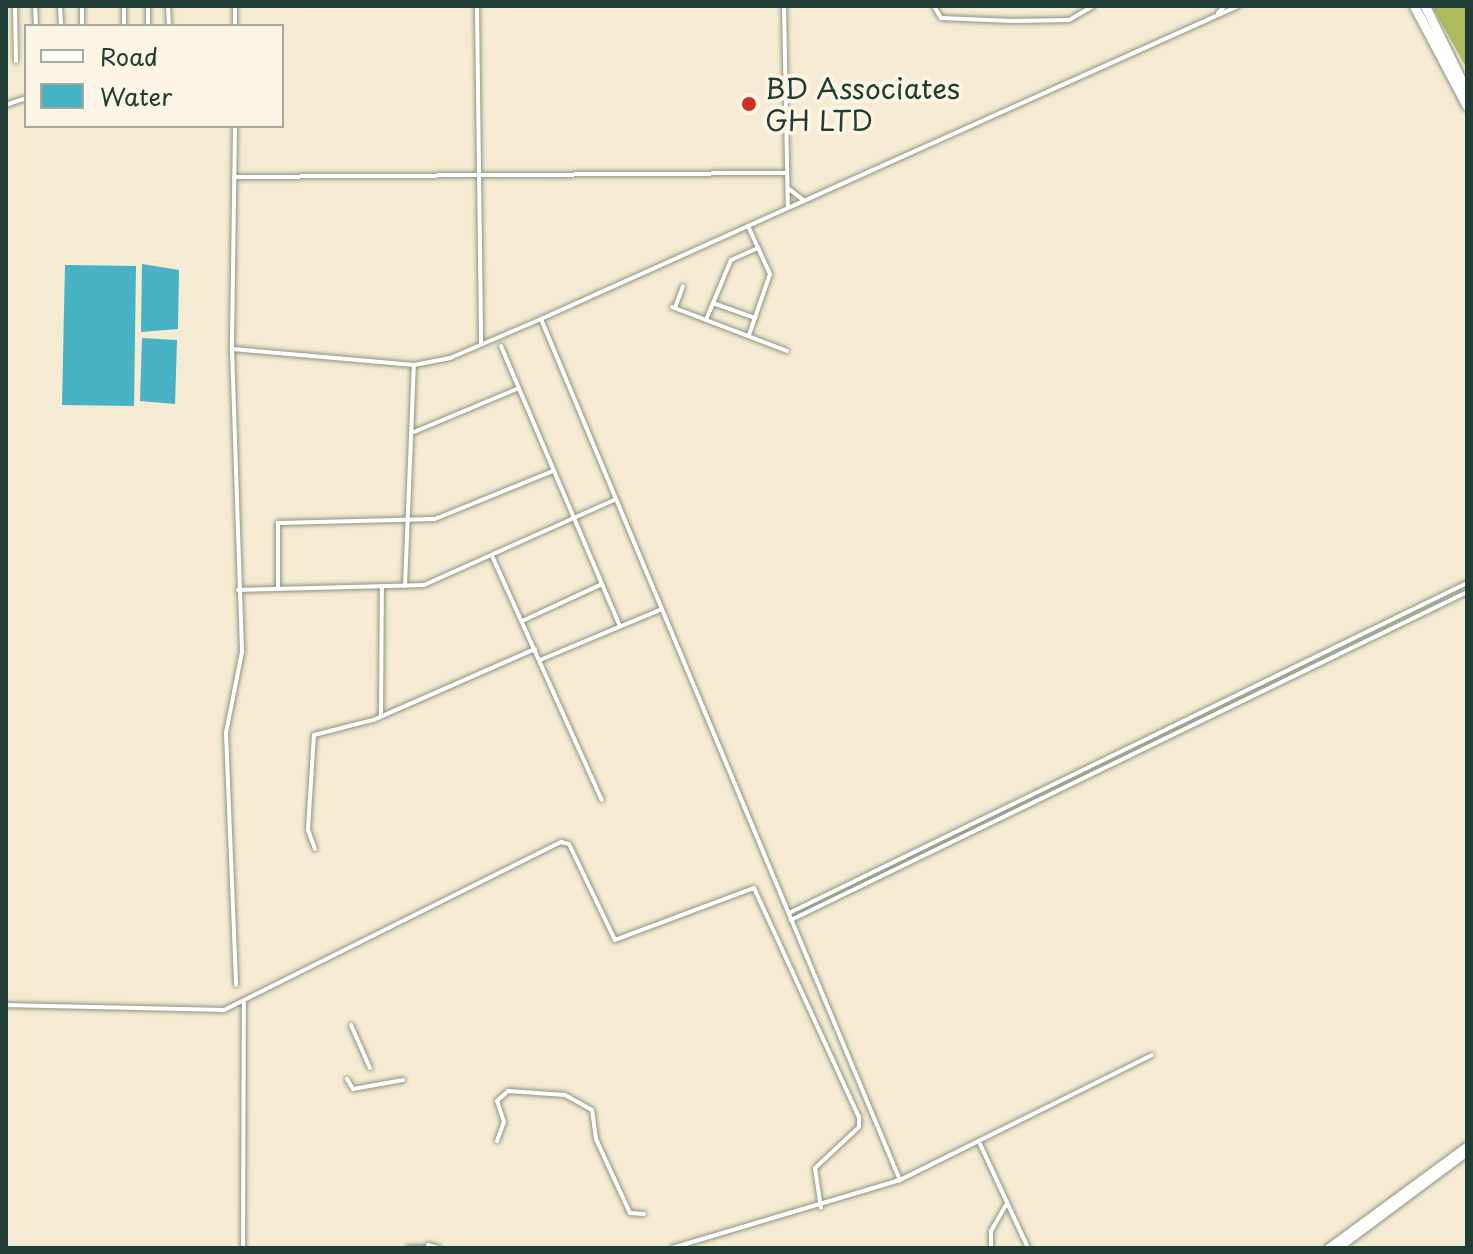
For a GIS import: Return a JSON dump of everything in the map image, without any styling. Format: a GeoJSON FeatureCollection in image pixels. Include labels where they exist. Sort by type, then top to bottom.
{"type":"FeatureCollection","features":[{"type":"Feature","properties":{"kind":"highway"},"geometry":{"type":"LineString","coordinates":[[1414,6],[1467,106]]}},
{"type":"Feature","properties":{"kind":"highway"},"geometry":{"type":"LineString","coordinates":[[1425,6],[1467,92]]}},
{"type":"Feature","properties":{"kind":"main road"},"geometry":{"type":"LineString","coordinates":[[1327,1248],[1467,1145]]}},
{"type":"Feature","properties":{"kind":"main road"},"geometry":{"type":"LineString","coordinates":[[1338,1248],[1389,1216],[1467,1152]]}},
{"type":"Feature","properties":{"kind":"main road"},"geometry":{"type":"LineString","coordinates":[[1416,1180],[1422,1191]]}},
{"type":"Feature","properties":{"kind":"main road"},"geometry":{"type":"LineString","coordinates":[[1380,1207],[1389,1216]]}},
{"type":"Feature","properties":{"kind":"street"},"geometry":{"type":"LineString","coordinates":[[15,6],[16,61]]}},
{"type":"Feature","properties":{"kind":"street"},"geometry":{"type":"LineString","coordinates":[[477,6],[481,344]]}},
{"type":"Feature","properties":{"kind":"street"},"geometry":{"type":"LineString","coordinates":[[784,6],[788,206]]}},
{"type":"Feature","properties":{"kind":"street"},"geometry":{"type":"LineString","coordinates":[[934,6],[941,18],[1013,21],[1069,20],[1093,6]]}},
{"type":"Feature","properties":{"kind":"street"},"geometry":{"type":"LineString","coordinates":[[1217,15],[1225,6]]}},
{"type":"Feature","properties":{"kind":"street"},"geometry":{"type":"LineString","coordinates":[[232,349],[414,365],[481,344],[1238,6]]}},
{"type":"Feature","properties":{"kind":"street"},"geometry":{"type":"LineString","coordinates":[[235,128],[232,349],[242,652],[226,733],[236,985]]}},
{"type":"Feature","properties":{"kind":"street"},"geometry":{"type":"LineString","coordinates":[[234,177],[480,178],[786,173]]}},
{"type":"Feature","properties":{"kind":"street"},"geometry":{"type":"LineString","coordinates":[[788,188],[803,200]]}},
{"type":"Feature","properties":{"kind":"street"},"geometry":{"type":"LineString","coordinates":[[748,226],[770,274],[749,335]]}},
{"type":"Feature","properties":{"kind":"street"},"geometry":{"type":"LineString","coordinates":[[706,320],[731,260],[758,248]]}},
{"type":"Feature","properties":{"kind":"street"},"geometry":{"type":"LineString","coordinates":[[683,286],[673,307],[787,351]]}},
{"type":"Feature","properties":{"kind":"street"},"geometry":{"type":"LineString","coordinates":[[713,303],[755,318]]}},
{"type":"Feature","properties":{"kind":"street"},"geometry":{"type":"LineString","coordinates":[[541,319],[900,1180]]}},
{"type":"Feature","properties":{"kind":"street"},"geometry":{"type":"LineString","coordinates":[[501,346],[620,626]]}},
{"type":"Feature","properties":{"kind":"street"},"geometry":{"type":"LineString","coordinates":[[405,586],[412,519],[414,365]]}},
{"type":"Feature","properties":{"kind":"street"},"geometry":{"type":"LineString","coordinates":[[414,432],[517,389]]}},
{"type":"Feature","properties":{"kind":"street"},"geometry":{"type":"LineString","coordinates":[[278,588],[278,523],[412,519],[457,512],[553,471]]}},
{"type":"Feature","properties":{"kind":"street"},"geometry":{"type":"LineString","coordinates":[[238,590],[405,586],[493,558],[616,499]]}},
{"type":"Feature","properties":{"kind":"street"},"geometry":{"type":"LineString","coordinates":[[493,558],[602,800]]}},
{"type":"Feature","properties":{"kind":"street"},"geometry":{"type":"LineString","coordinates":[[789,913],[1467,583]]}},
{"type":"Feature","properties":{"kind":"street"},"geometry":{"type":"LineString","coordinates":[[522,621],[602,584]]}},
{"type":"Feature","properties":{"kind":"street"},"geometry":{"type":"LineString","coordinates":[[381,716],[382,588]]}},
{"type":"Feature","properties":{"kind":"street"},"geometry":{"type":"LineString","coordinates":[[791,920],[1467,592]]}},
{"type":"Feature","properties":{"kind":"street"},"geometry":{"type":"LineString","coordinates":[[540,660],[662,609]]}},
{"type":"Feature","properties":{"kind":"street"},"geometry":{"type":"LineString","coordinates":[[315,849],[308,830],[314,735],[381,716],[535,649]]}},
{"type":"Feature","properties":{"kind":"street"},"geometry":{"type":"LineString","coordinates":[[6,1005],[216,1011],[244,1001],[561,842],[569,844],[615,940],[754,888],[860,1121],[815,1168],[821,1208]]}},
{"type":"Feature","properties":{"kind":"street"},"geometry":{"type":"LineString","coordinates":[[243,1248],[244,1001]]}},
{"type":"Feature","properties":{"kind":"street"},"geometry":{"type":"LineString","coordinates":[[351,1025],[370,1068]]}},
{"type":"Feature","properties":{"kind":"street"},"geometry":{"type":"LineString","coordinates":[[672,1248],[821,1208],[900,1180],[980,1144],[1152,1055]]}},
{"type":"Feature","properties":{"kind":"street"},"geometry":{"type":"LineString","coordinates":[[347,1079],[353,1089],[403,1080]]}},
{"type":"Feature","properties":{"kind":"street"},"geometry":{"type":"LineString","coordinates":[[497,1141],[504,1122],[499,1097],[525,1087],[565,1095],[592,1110],[596,1139],[630,1213],[644,1214]]}},
{"type":"Feature","properties":{"kind":"street"},"geometry":{"type":"LineString","coordinates":[[980,1144],[1028,1248]]}},
{"type":"Feature","properties":{"kind":"street"},"geometry":{"type":"LineString","coordinates":[[991,1248],[991,1231],[1006,1205]]}},
{"type":"Feature","properties":{"kind":"street"},"geometry":{"type":"LineString","coordinates":[[408,1248],[439,1248]]}},
{"type":"Feature","properties":{"kind":"green space"},"geometry":{"type":"Polygon","coordinates":[[[1432,6],[1467,6],[1467,69],[1432,6]]]}},
{"type":"Feature","properties":{"kind":"water"},"geometry":{"type":"Polygon","coordinates":[[[142,264],[179,270],[178,329],[141,332],[142,264]]]}},
{"type":"Feature","properties":{"kind":"water"},"geometry":{"type":"Polygon","coordinates":[[[65,265],[136,266],[134,406],[62,405],[65,265]]]}},
{"type":"Feature","properties":{"kind":"water"},"geometry":{"type":"Polygon","coordinates":[[[142,338],[177,340],[175,404],[140,401],[142,338]]]}},
{"type":"Feature","properties":{"kind":"place","name":"BD Associates GH LTD"},"geometry":{"type":"Point","coordinates":[749,104]}}]}
